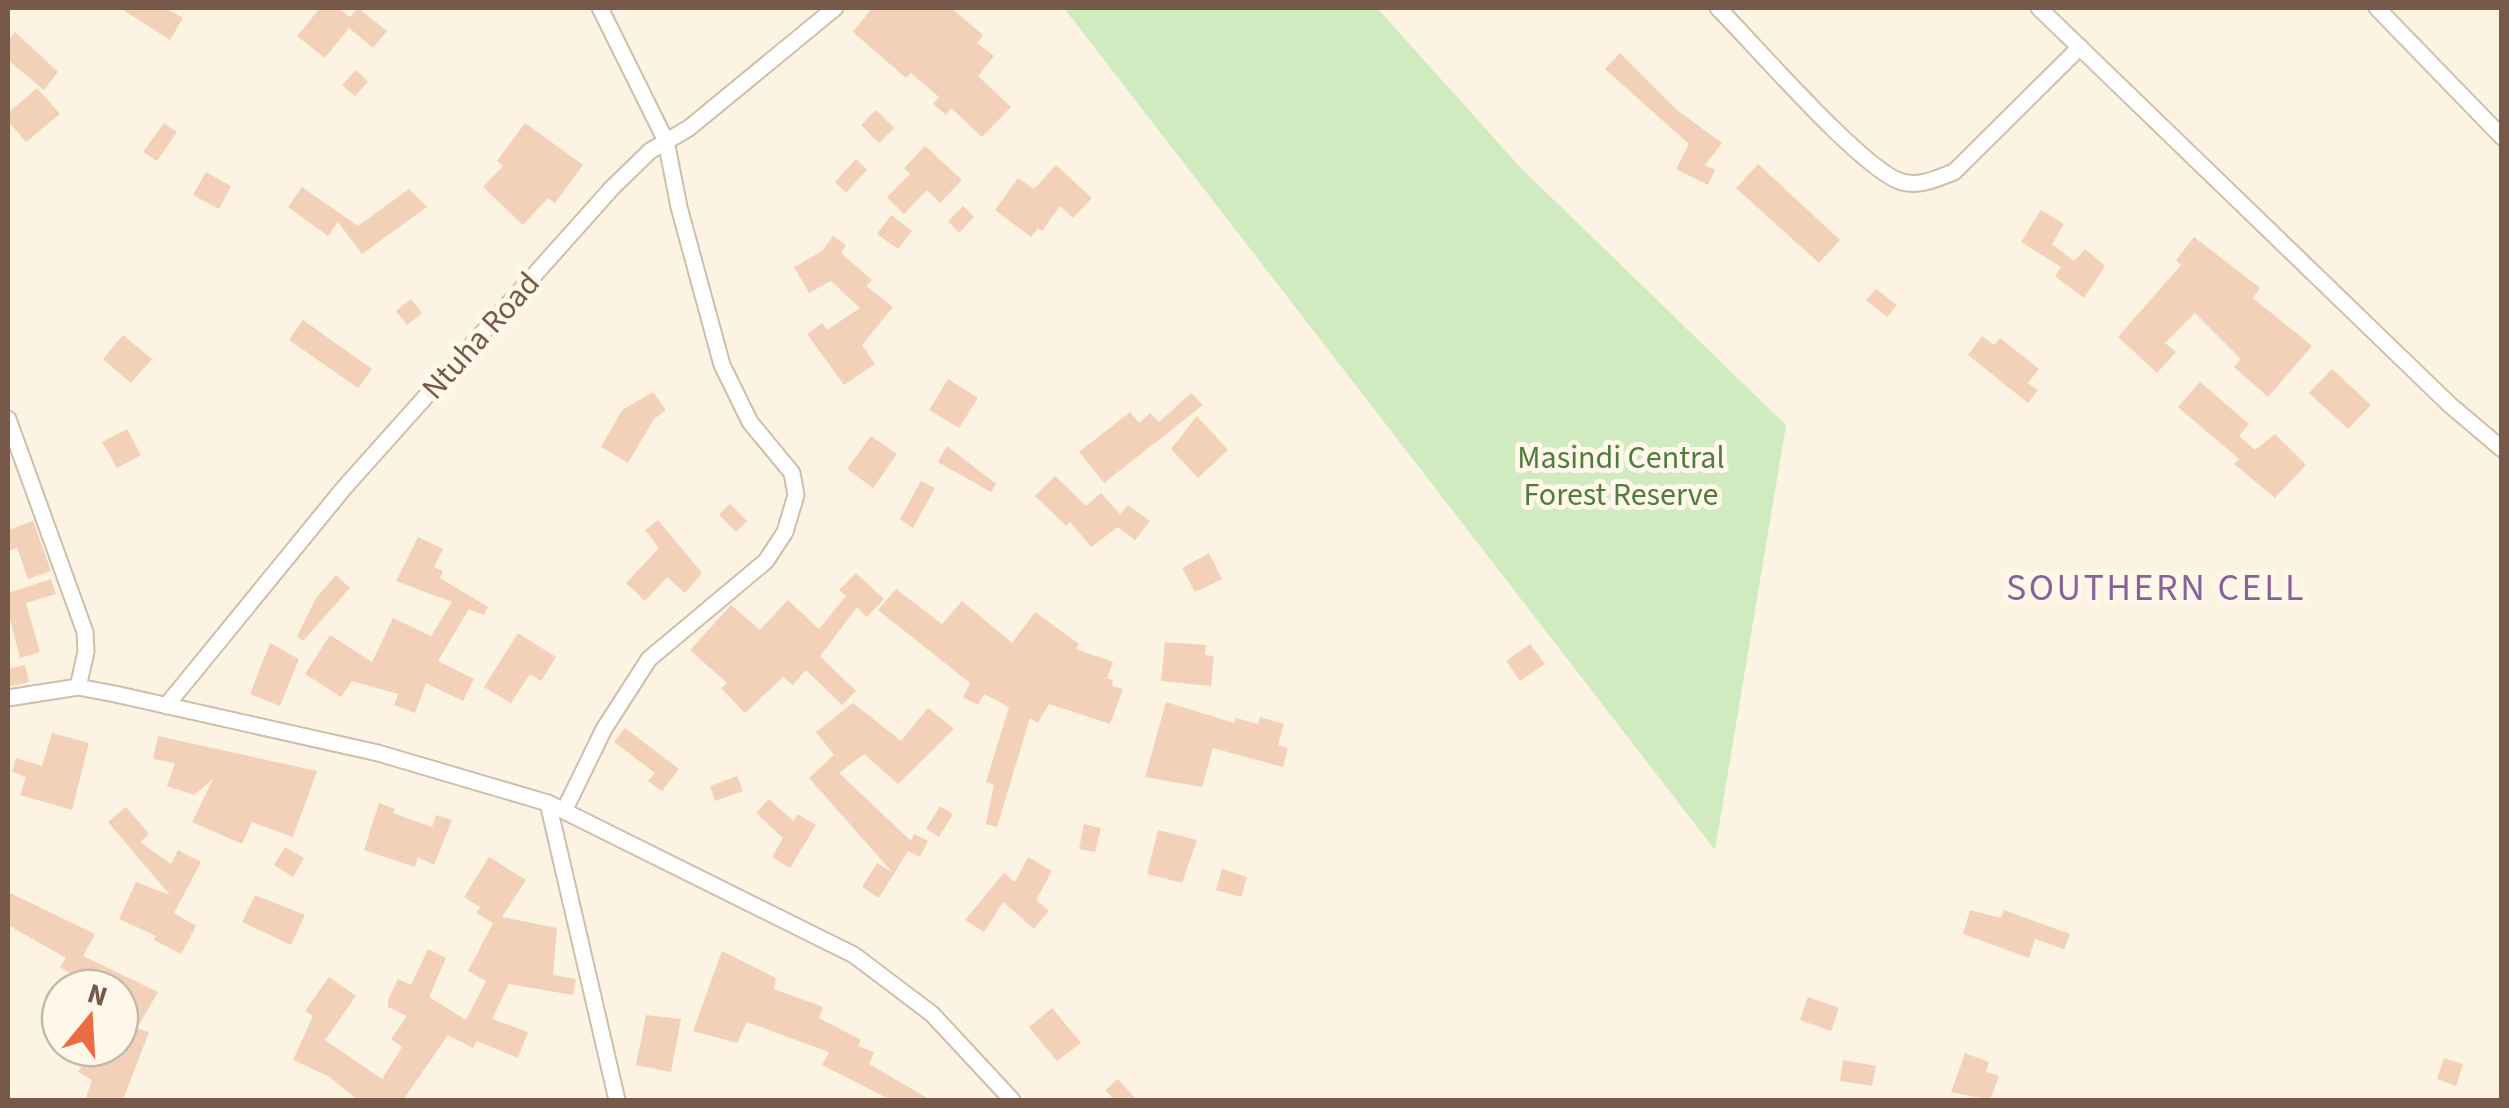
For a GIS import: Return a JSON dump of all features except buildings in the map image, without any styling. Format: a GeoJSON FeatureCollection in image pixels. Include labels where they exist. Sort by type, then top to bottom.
{"type":"FeatureCollection","features":[{"type":"Feature","properties":{"kind":"street"},"geometry":{"type":"LineString","coordinates":[[564,811],[604,729],[649,659],[766,561],[785,532],[796,495],[792,473],[750,422],[722,366],[666,141],[600,8]]}},
{"type":"Feature","properties":{"kind":"street","name":"Ntuha Road"},"geometry":{"type":"LineString","coordinates":[[166,706],[344,488],[612,188],[835,8]]}},
{"type":"Feature","properties":{"kind":"street"},"geometry":{"type":"LineString","coordinates":[[1718,8],[1867,161],[1905,183],[1928,182],[1954,172],[2080,48]]}},
{"type":"Feature","properties":{"kind":"street"},"geometry":{"type":"LineString","coordinates":[[2039,8],[2450,405],[2502,449]]}},
{"type":"Feature","properties":{"kind":"street"},"geometry":{"type":"LineString","coordinates":[[2377,8],[2502,137]]}},
{"type":"Feature","properties":{"kind":"street"},"geometry":{"type":"LineString","coordinates":[[8,419],[85,632],[86,652],[78,687]]}},
{"type":"Feature","properties":{"kind":"street"},"geometry":{"type":"LineString","coordinates":[[8,698],[78,687],[378,753],[548,803],[854,955],[932,1014],[1012,1100]]}},
{"type":"Feature","properties":{"kind":"street"},"geometry":{"type":"LineString","coordinates":[[548,803],[617,1100]]}},
{"type":"Feature","properties":{"kind":"green space","name":"Masindi Central Forest Reserve"},"geometry":{"type":"Polygon","coordinates":[[[1064,8],[1377,8],[1520,167],[1786,425],[1715,850],[1064,8]]]}},
{"type":"Feature","properties":{"kind":"district","name":"SOUTHERN CELL"},"geometry":{"type":"Point","coordinates":[2156,588]}}]}
